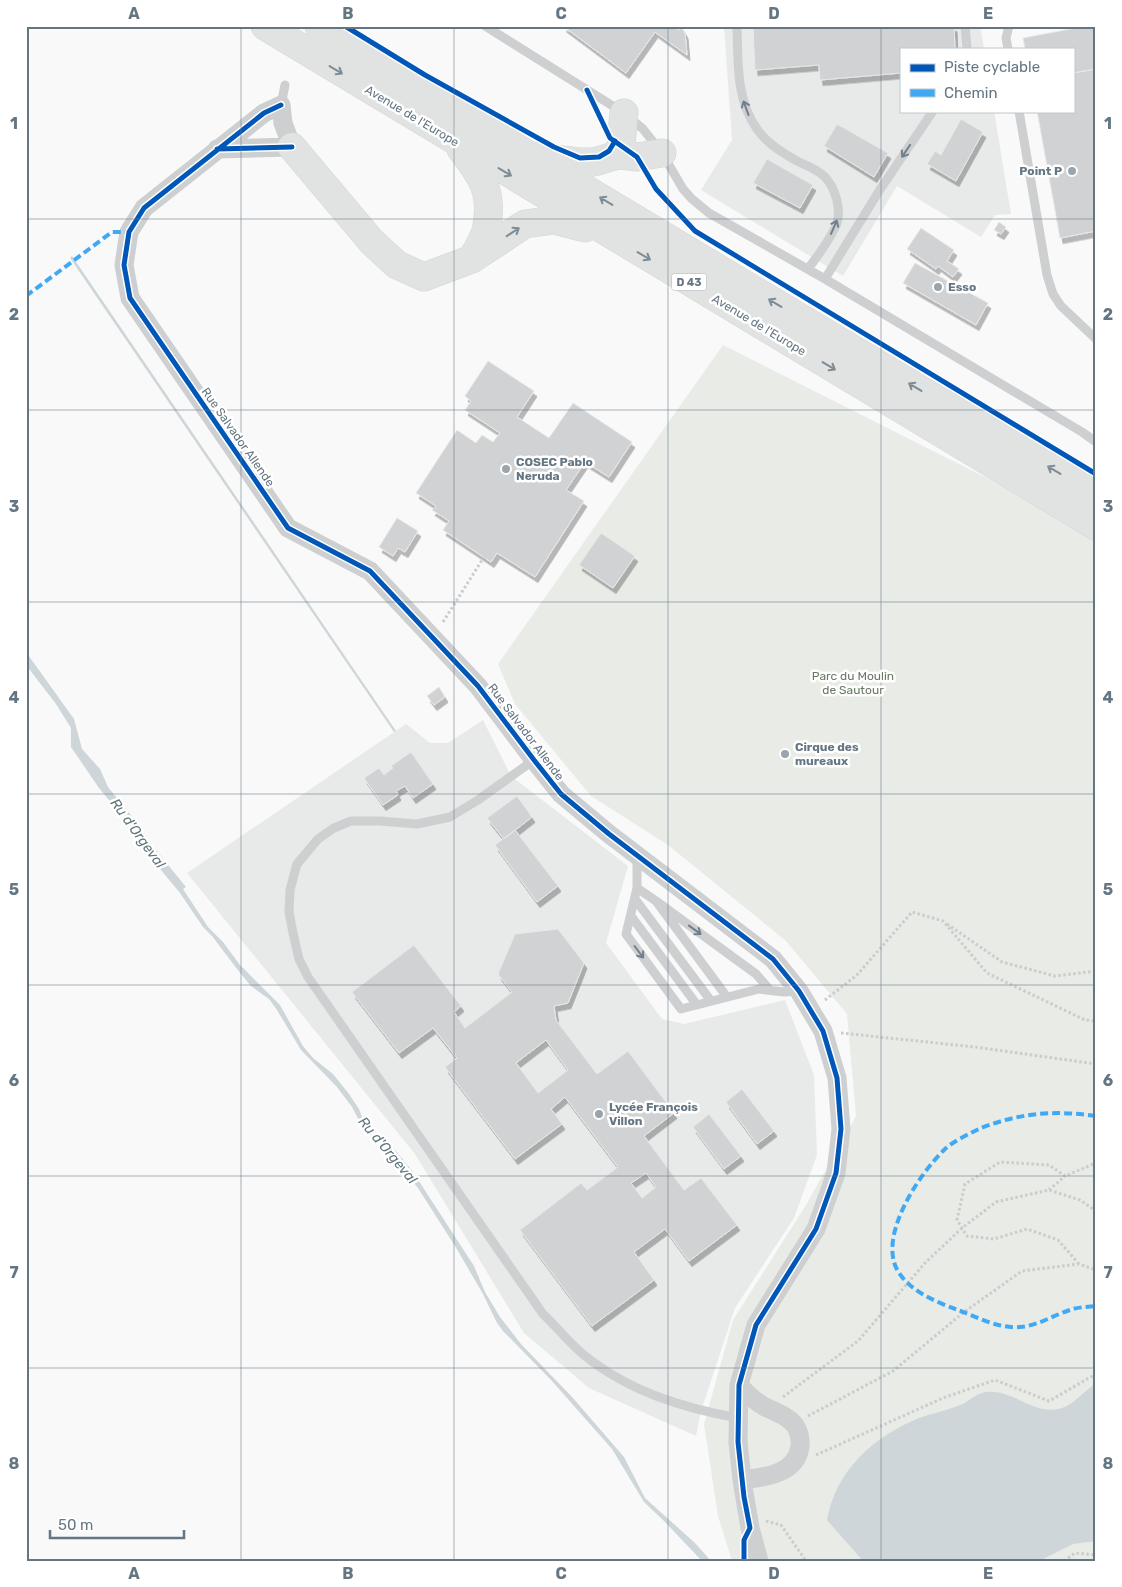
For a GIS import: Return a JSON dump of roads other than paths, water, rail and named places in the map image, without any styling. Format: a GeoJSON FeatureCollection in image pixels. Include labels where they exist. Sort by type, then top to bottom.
{"type":"FeatureCollection","features":[{"type":"Feature","properties":{"kind":"main road","name":"Avenue de l'Europe"},"geometry":{"type":"LineString","coordinates":[[265,26],[1096,526]]}},
{"type":"Feature","properties":{"kind":"main road","name":"D 43"},"geometry":{"type":"LineString","coordinates":[[319,26],[527,154],[1096,495]]}},
{"type":"Feature","properties":{"kind":"main road"},"geometry":{"type":"LineString","coordinates":[[620,155],[624,113]]}},
{"type":"Feature","properties":{"kind":"main road"},"geometry":{"type":"LineString","coordinates":[[455,141],[479,172],[489,198],[486,232],[472,259]]}},
{"type":"Feature","properties":{"kind":"main road"},"geometry":{"type":"LineString","coordinates":[[292,147],[372,242],[397,265],[424,277],[472,259],[525,224],[554,220],[581,228],[604,231]]}},
{"type":"Feature","properties":{"kind":"main road"},"geometry":{"type":"LineString","coordinates":[[527,154],[568,161],[594,162],[611,156],[637,157],[662,153]]}},
{"type":"Feature","properties":{"kind":"street"},"geometry":{"type":"LineString","coordinates":[[217,149],[292,147],[283,123],[281,105]]}},
{"type":"Feature","properties":{"kind":"street","name":"Rue Salvador Allende"},"geometry":{"type":"LineString","coordinates":[[281,105],[264,114],[217,149],[144,208],[129,232],[124,265],[130,298],[288,528],[370,571],[478,686],[561,794],[773,959],[799,991],[823,1031],[836,1078],[841,1129],[836,1173],[816,1229],[756,1325],[739,1385],[738,1442],[742,1480],[750,1528],[759,1561]]}},
{"type":"Feature","properties":{"kind":"street"},"geometry":{"type":"LineString","coordinates":[[739,1385],[752,1399],[784,1415],[794,1423],[801,1440],[799,1456],[788,1468],[772,1476],[742,1480]]}},
{"type":"Feature","properties":{"kind":"lane"},"geometry":{"type":"LineString","coordinates":[[485,26],[624,113],[643,129],[662,153],[683,189],[703,208],[1068,423],[1096,442]]}},
{"type":"Feature","properties":{"kind":"lane"},"geometry":{"type":"LineString","coordinates":[[737,26],[739,82],[748,113],[756,128],[762,136],[780,151],[814,169],[825,178],[837,202],[839,212],[836,225],[808,269]]}},
{"type":"Feature","properties":{"kind":"lane"},"geometry":{"type":"LineString","coordinates":[[965,26],[967,48]]}},
{"type":"Feature","properties":{"kind":"lane"},"geometry":{"type":"LineString","coordinates":[[1008,48],[1006,38],[1009,26]]}},
{"type":"Feature","properties":{"kind":"lane"},"geometry":{"type":"LineString","coordinates":[[281,105],[285,85]]}},
{"type":"Feature","properties":{"kind":"lane"},"geometry":{"type":"LineString","coordinates":[[826,279],[879,191],[932,112]]}},
{"type":"Feature","properties":{"kind":"lane"},"geometry":{"type":"LineString","coordinates":[[1019,112],[1047,275],[1052,294],[1061,306],[1096,339]]}},
{"type":"Feature","properties":{"kind":"lane"},"geometry":{"type":"LineString","coordinates":[[534,760],[478,800],[450,817],[417,824],[351,821],[334,828],[318,839],[298,864],[290,890],[289,912],[299,959],[308,977],[543,1314],[583,1354],[618,1379],[664,1400],[701,1411],[738,1418]]}},
{"type":"Feature","properties":{"kind":"lane"},"geometry":{"type":"LineString","coordinates":[[637,855],[637,888],[626,934],[681,1009],[759,989],[784,992],[799,991]]}},
{"type":"Feature","properties":{"kind":"lane"},"geometry":{"type":"LineString","coordinates":[[637,888],[756,974],[770,990]]}},
{"type":"Feature","properties":{"kind":"lane"},"geometry":{"type":"LineString","coordinates":[[635,899],[711,1001]]}},
{"type":"Feature","properties":{"kind":"lane"},"geometry":{"type":"LineString","coordinates":[[656,901],[727,997]]}},
{"type":"Feature","properties":{"kind":"lane"},"geometry":{"type":"LineString","coordinates":[[631,916],[697,1005]]}},
{"type":"Feature","properties":{"kind":"water"},"geometry":{"type":"Polygon","coordinates":[[[72,256],[396,731],[394,732],[70,258],[72,256]]]}},
{"type":"Feature","properties":{"kind":"water","name":"Ru d'Orgeval"},"geometry":{"type":"Polygon","coordinates":[[[26,652],[74,719],[82,749],[100,769],[108,787],[186,887],[183,889],[208,927],[223,942],[240,965],[280,1005],[303,1046],[313,1058],[333,1074],[359,1109],[364,1122],[396,1151],[413,1172],[474,1266],[485,1292],[500,1317],[521,1344],[573,1398],[624,1457],[645,1498],[695,1543],[711,1561],[702,1561],[644,1502],[612,1449],[552,1381],[503,1331],[455,1246],[418,1188],[394,1158],[363,1128],[352,1107],[337,1087],[301,1050],[269,999],[251,986],[203,927],[180,893],[146,852],[131,827],[99,788],[71,747],[71,728],[56,704],[26,665],[26,652]]]}},
{"type":"Feature","properties":{"kind":"water"},"geometry":{"type":"Polygon","coordinates":[[[1096,1384],[1096,1541],[1073,1544],[1039,1561],[863,1561],[827,1520],[839,1486],[859,1457],[872,1445],[902,1426],[919,1418],[963,1404],[977,1395],[986,1392],[1006,1394],[1043,1409],[1062,1408],[1096,1384]]]}},
{"type":"Feature","properties":{"kind":"place","name":"Point P"},"geometry":{"type":"Point","coordinates":[1072,171]}},
{"type":"Feature","properties":{"kind":"place","name":"Esso"},"geometry":{"type":"Point","coordinates":[938,287]}},
{"type":"Feature","properties":{"kind":"place","name":"COSEC Pablo Neruda"},"geometry":{"type":"Point","coordinates":[506,469]}},
{"type":"Feature","properties":{"kind":"place","name":"Cirque des mureaux"},"geometry":{"type":"Point","coordinates":[785,754]}},
{"type":"Feature","properties":{"kind":"place","name":"Lycée François Villon"},"geometry":{"type":"Point","coordinates":[599,1114]}},
{"type":"Feature","properties":{"kind":"park label","name":"Parc du Moulin de Sautour"},"geometry":{"type":"Point","coordinates":[853,683]}}]}
